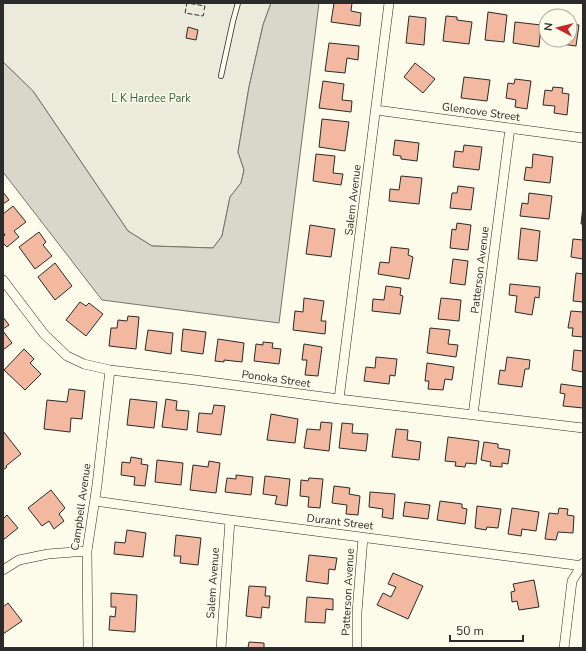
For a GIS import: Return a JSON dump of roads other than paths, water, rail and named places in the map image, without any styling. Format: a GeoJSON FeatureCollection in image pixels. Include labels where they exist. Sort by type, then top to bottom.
{"type":"FeatureCollection","features":[{"type":"Feature","properties":{"kind":"street","name":"Salem Avenue"},"geometry":{"type":"LineString","coordinates":[[339,399],[389,3]]}},
{"type":"Feature","properties":{"kind":"street","name":"Glencove Street"},"geometry":{"type":"LineString","coordinates":[[376,110],[583,138]]}},
{"type":"Feature","properties":{"kind":"street","name":"Patterson Avenue"},"geometry":{"type":"LineString","coordinates":[[473,415],[510,128]]}},
{"type":"Feature","properties":{"kind":"street","name":"Ponoka Street"},"geometry":{"type":"LineString","coordinates":[[3,280],[44,334],[67,356],[84,364],[110,370],[583,428]]}},
{"type":"Feature","properties":{"kind":"street","name":"Campbell Avenue"},"geometry":{"type":"LineString","coordinates":[[88,648],[87,550],[95,501],[110,370]]}},
{"type":"Feature","properties":{"kind":"street","name":"Durant Street"},"geometry":{"type":"LineString","coordinates":[[95,501],[230,520],[582,565]]}},
{"type":"Feature","properties":{"kind":"street","name":"Salem Avenue"},"geometry":{"type":"LineString","coordinates":[[221,648],[230,520]]}},
{"type":"Feature","properties":{"kind":"street","name":"Patterson Avenue"},"geometry":{"type":"LineString","coordinates":[[358,648],[358,612],[363,537]]}},
{"type":"Feature","properties":{"kind":"street"},"geometry":{"type":"LineString","coordinates":[[3,570],[19,560],[48,554],[87,550]]}},
{"type":"Feature","properties":{"kind":"street"},"geometry":{"type":"LineString","coordinates":[[564,648],[572,581],[582,565]]}},
{"type":"Feature","properties":{"kind":"lane"},"geometry":{"type":"LineString","coordinates":[[221,76],[238,3]]}},
{"type":"Feature","properties":{"kind":"park label","name":"L K Hardee Park"},"geometry":{"type":"Point","coordinates":[151,98]}}]}
